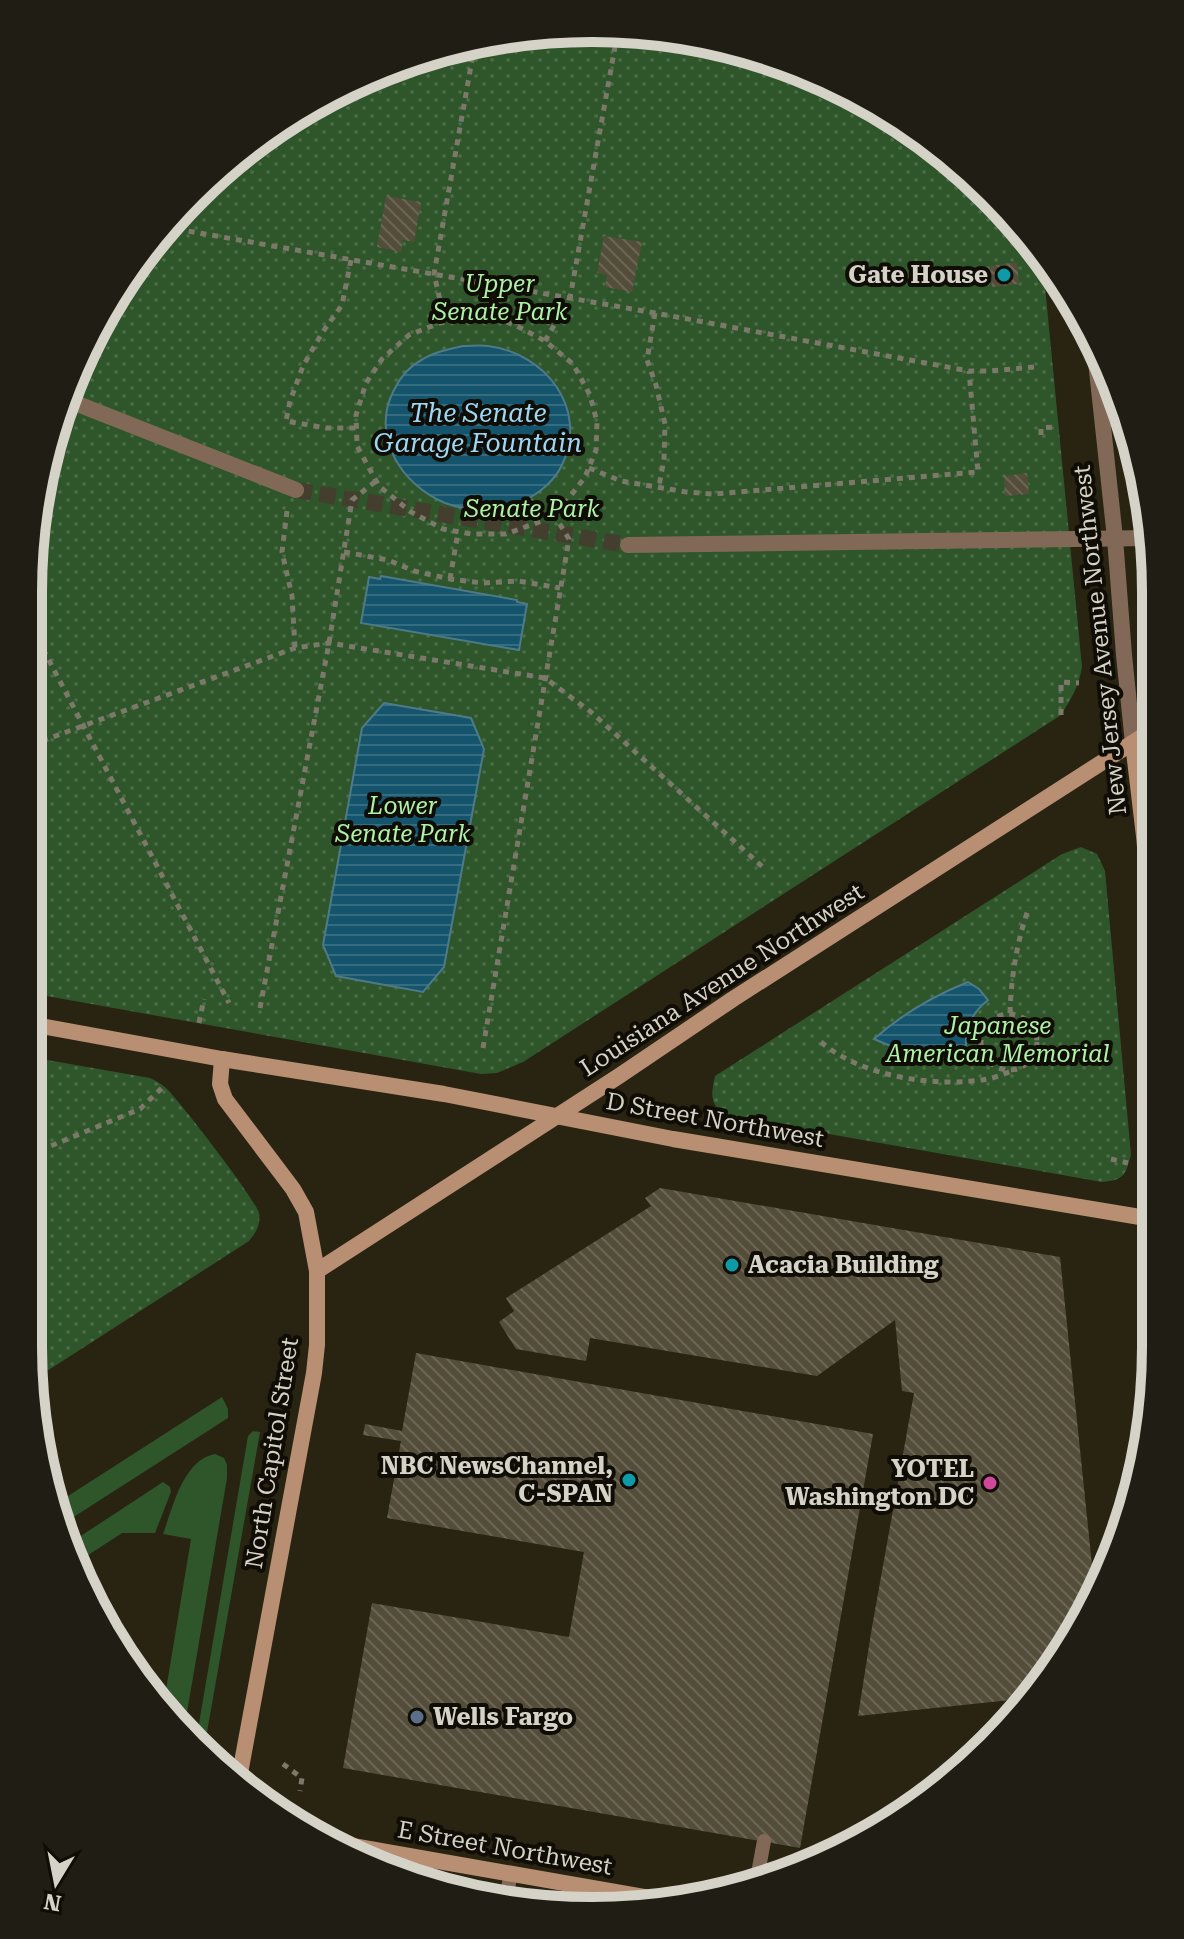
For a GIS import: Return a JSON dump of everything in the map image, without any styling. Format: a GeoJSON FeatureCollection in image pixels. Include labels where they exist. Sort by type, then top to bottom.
{"type":"FeatureCollection","features":[{"type":"Feature","properties":{"kind":"main road","name":"Louisiana Avenue Northwest"},"geometry":{"type":"LineString","coordinates":[[317,1271],[1142,737]]}},
{"type":"Feature","properties":{"kind":"main road","name":"New Jersey Avenue Northwest"},"geometry":{"type":"LineString","coordinates":[[1133,743],[1142,819]]}},
{"type":"Feature","properties":{"kind":"main road","name":"D Street Northwest"},"geometry":{"type":"LineString","coordinates":[[42,1026],[222,1059],[444,1094],[673,1139],[1142,1217]]}},
{"type":"Feature","properties":{"kind":"main road","name":"North Capitol Street"},"geometry":{"type":"LineString","coordinates":[[222,1059],[220,1084],[225,1099],[293,1189],[306,1212],[317,1271],[314,1373],[241,1770]]}},
{"type":"Feature","properties":{"kind":"main road","name":"E Street Northwest"},"geometry":{"type":"LineString","coordinates":[[368,1849],[634,1895]]}},
{"type":"Feature","properties":{"kind":"street","name":"New Jersey Avenue Northwest"},"geometry":{"type":"LineString","coordinates":[[1098,377],[1133,743]]}},
{"type":"Feature","properties":{"kind":"street"},"geometry":{"type":"LineString","coordinates":[[76,403],[292,488]]}},
{"type":"Feature","properties":{"kind":"street"},"geometry":{"type":"LineString","coordinates":[[628,545],[1139,538]]}},
{"type":"Feature","properties":{"kind":"lane"},"geometry":{"type":"LineString","coordinates":[[758,1871],[764,1841]]}},
{"type":"Feature","properties":{"kind":"lane"},"geometry":{"type":"LineString","coordinates":[[508,1890],[511,1874]]}},
{"type":"Feature","properties":{"kind":"path"},"geometry":{"type":"LineString","coordinates":[[545,341],[570,298],[616,43]]}},
{"type":"Feature","properties":{"kind":"path"},"geometry":{"type":"LineString","coordinates":[[445,322],[434,274],[473,56]]}},
{"type":"Feature","properties":{"kind":"path"},"geometry":{"type":"LineString","coordinates":[[178,229],[969,371],[1034,367]]}},
{"type":"Feature","properties":{"kind":"path"},"geometry":{"type":"LineString","coordinates":[[351,260],[342,305],[303,366],[286,421],[326,428],[357,428]]}},
{"type":"Feature","properties":{"kind":"path"},"geometry":{"type":"LineString","coordinates":[[655,313],[647,360],[665,424],[659,486]]}},
{"type":"Feature","properties":{"kind":"path"},"geometry":{"type":"LineString","coordinates":[[496,318],[517,326],[545,341],[573,364],[590,395],[597,422],[596,450],[585,477],[563,506],[542,521],[506,534],[471,534],[443,529],[411,512],[379,486],[357,446],[356,415],[366,383],[382,359],[409,335],[445,322],[496,318]]}},
{"type":"Feature","properties":{"kind":"path"},"geometry":{"type":"LineString","coordinates":[[589,468],[621,481],[713,494],[978,472],[969,371]]}},
{"type":"Feature","properties":{"kind":"path"},"geometry":{"type":"LineString","coordinates":[[1041,435],[1041,428],[1054,427]]}},
{"type":"Feature","properties":{"kind":"path"},"geometry":{"type":"LineString","coordinates":[[260,1008],[329,643],[352,500],[376,481]]}},
{"type":"Feature","properties":{"kind":"path"},"geometry":{"type":"LineString","coordinates":[[292,488],[282,552],[292,596],[295,648]]}},
{"type":"Feature","properties":{"kind":"path"},"geometry":{"type":"LineString","coordinates":[[483,1048],[569,539],[553,513]]}},
{"type":"Feature","properties":{"kind":"path"},"geometry":{"type":"LineString","coordinates":[[450,579],[458,532]]}},
{"type":"Feature","properties":{"kind":"path"},"geometry":{"type":"LineString","coordinates":[[344,552],[388,560],[414,571],[450,579],[483,583],[518,581],[560,588]]}},
{"type":"Feature","properties":{"kind":"path"},"geometry":{"type":"LineString","coordinates":[[42,741],[295,648],[329,643],[545,678],[591,712],[765,869]]}},
{"type":"Feature","properties":{"kind":"path"},"geometry":{"type":"LineString","coordinates":[[42,647],[229,1003]]}},
{"type":"Feature","properties":{"kind":"path"},"geometry":{"type":"LineString","coordinates":[[1061,715],[1061,682],[1079,683]]}},
{"type":"Feature","properties":{"kind":"path"},"geometry":{"type":"LineString","coordinates":[[1010,1013],[1019,941],[1029,907]]}},
{"type":"Feature","properties":{"kind":"path"},"geometry":{"type":"LineString","coordinates":[[199,1023],[204,999]]}},
{"type":"Feature","properties":{"kind":"path"},"geometry":{"type":"LineString","coordinates":[[821,1042],[833,1052],[856,1063],[900,1078],[966,1082],[1017,1069],[1033,1058],[1037,1049],[1035,1030],[1022,1016],[1010,1013],[988,1022],[982,1030],[981,1048],[991,1064],[1008,1070],[1017,1069]]}},
{"type":"Feature","properties":{"kind":"path"},"geometry":{"type":"LineString","coordinates":[[42,1150],[140,1109],[164,1086]]}},
{"type":"Feature","properties":{"kind":"path"},"geometry":{"type":"LineString","coordinates":[[1111,1159],[1128,1163]]}},
{"type":"Feature","properties":{"kind":"path"},"geometry":{"type":"LineString","coordinates":[[283,1764],[302,1778],[300,1791]]}},
{"type":"Feature","properties":{"kind":"green space","name":"Senate Park"},"geometry":{"type":"Polygon","coordinates":[[[556,43],[628,43],[734,61],[802,84],[898,135],[955,178],[981,203],[1006,229],[1044,279],[1082,667],[1077,686],[1061,715],[523,1062],[497,1073],[481,1074],[42,995],[43,556],[61,450],[71,415],[99,349],[135,286],[156,257],[178,229],[229,178],[317,116],[415,71],[520,47],[556,43]]]}},
{"type":"Feature","properties":{"kind":"green space","name":"Japanese American Memorial"},"geometry":{"type":"Polygon","coordinates":[[[1081,847],[1097,854],[1105,871],[1131,1155],[1120,1178],[1102,1182],[727,1116],[714,1103],[715,1076],[1062,854],[1081,847]]]}},
{"type":"Feature","properties":{"kind":"green space"},"geometry":{"type":"Polygon","coordinates":[[[42,1059],[150,1078],[163,1085],[255,1204],[259,1217],[249,1241],[43,1374],[42,1059]]]}},
{"type":"Feature","properties":{"kind":"green space"},"geometry":{"type":"Polygon","coordinates":[[[222,1397],[228,1409],[228,1418],[70,1519],[64,1499],[222,1397]]]}},
{"type":"Feature","properties":{"kind":"green space"},"geometry":{"type":"Polygon","coordinates":[[[253,1431],[260,1432],[206,1739],[198,1731],[248,1436],[253,1431]]]}},
{"type":"Feature","properties":{"kind":"green space"},"geometry":{"type":"Polygon","coordinates":[[[215,1454],[224,1458],[227,1478],[186,1718],[165,1694],[191,1539],[163,1534],[181,1486],[195,1465],[215,1454]]]}},
{"type":"Feature","properties":{"kind":"green space"},"geometry":{"type":"Polygon","coordinates":[[[163,1482],[170,1487],[171,1492],[155,1533],[122,1533],[84,1558],[77,1539],[163,1482]]]}},
{"type":"Feature","properties":{"kind":"water","name":"The Senate Garage Fountain"},"geometry":{"type":"Polygon","coordinates":[[[463,346],[488,346],[527,360],[544,372],[565,404],[570,423],[569,444],[562,465],[546,486],[523,501],[484,509],[445,503],[415,484],[394,457],[388,441],[387,407],[399,381],[423,359],[463,346]]]}},
{"type":"Feature","properties":{"kind":"water"},"geometry":{"type":"Polygon","coordinates":[[[381,576],[527,604],[519,650],[361,623],[369,577],[380,579],[381,576]]]}},
{"type":"Feature","properties":{"kind":"water"},"geometry":{"type":"Polygon","coordinates":[[[384,703],[471,718],[484,749],[444,967],[423,992],[336,976],[323,945],[362,728],[384,703]]]}},
{"type":"Feature","properties":{"kind":"water"},"geometry":{"type":"Polygon","coordinates":[[[968,982],[988,1000],[976,1012],[968,1027],[966,1043],[970,1060],[921,1054],[874,1039],[918,1006],[968,982]]]}},
{"type":"Feature","properties":{"kind":"building"},"geometry":{"type":"Polygon","coordinates":[[[386,196],[421,202],[414,242],[403,240],[401,252],[377,247],[386,196]]]}},
{"type":"Feature","properties":{"kind":"building"},"geometry":{"type":"Polygon","coordinates":[[[604,236],[642,242],[632,292],[605,287],[607,275],[597,273],[604,236]]]}},
{"type":"Feature","properties":{"kind":"building","name":"Gate House"},"geometry":{"type":"Polygon","coordinates":[[[1017,262],[1019,284],[992,287],[990,266],[1017,262]]]}},
{"type":"Feature","properties":{"kind":"building"},"geometry":{"type":"Polygon","coordinates":[[[1027,473],[1029,494],[1005,496],[1004,476],[1027,473]]]}},
{"type":"Feature","properties":{"kind":"building"},"geometry":{"type":"Polygon","coordinates":[[[660,1188],[1060,1257],[1093,1573],[1049,1653],[1014,1700],[858,1716],[914,1393],[902,1391],[895,1320],[817,1376],[590,1338],[586,1361],[516,1349],[499,1322],[514,1311],[506,1298],[651,1206],[645,1198],[660,1188]]]}},
{"type":"Feature","properties":{"kind":"building"},"geometry":{"type":"Polygon","coordinates":[[[416,1353],[873,1434],[800,1848],[343,1768],[372,1603],[569,1637],[584,1552],[387,1518],[401,1441],[363,1435],[365,1424],[402,1431],[416,1353]]]}},
{"type":"Feature","properties":{"kind":"tunnel"},"geometry":{"type":"LineString","coordinates":[[296,490],[628,545]]}},
{"type":"Feature","properties":{"kind":"place","name":"Gate House"},"geometry":{"type":"Point","coordinates":[1004,275]}},
{"type":"Feature","properties":{"kind":"place","name":"Acacia Building"},"geometry":{"type":"Point","coordinates":[732,1265]}},
{"type":"Feature","properties":{"kind":"place","name":"NBC NewsChannel, C-SPAN"},"geometry":{"type":"Point","coordinates":[629,1480]}},
{"type":"Feature","properties":{"kind":"place","name":"YOTEL Washington DC"},"geometry":{"type":"Point","coordinates":[990,1483]}},
{"type":"Feature","properties":{"kind":"place","name":"Wells Fargo"},"geometry":{"type":"Point","coordinates":[417,1717]}},
{"type":"Feature","properties":{"kind":"park label","name":"Upper Senate Park"},"geometry":{"type":"Point","coordinates":[500,298]}},
{"type":"Feature","properties":{"kind":"park label","name":"Lower Senate Park"},"geometry":{"type":"Point","coordinates":[403,820]}}]}
